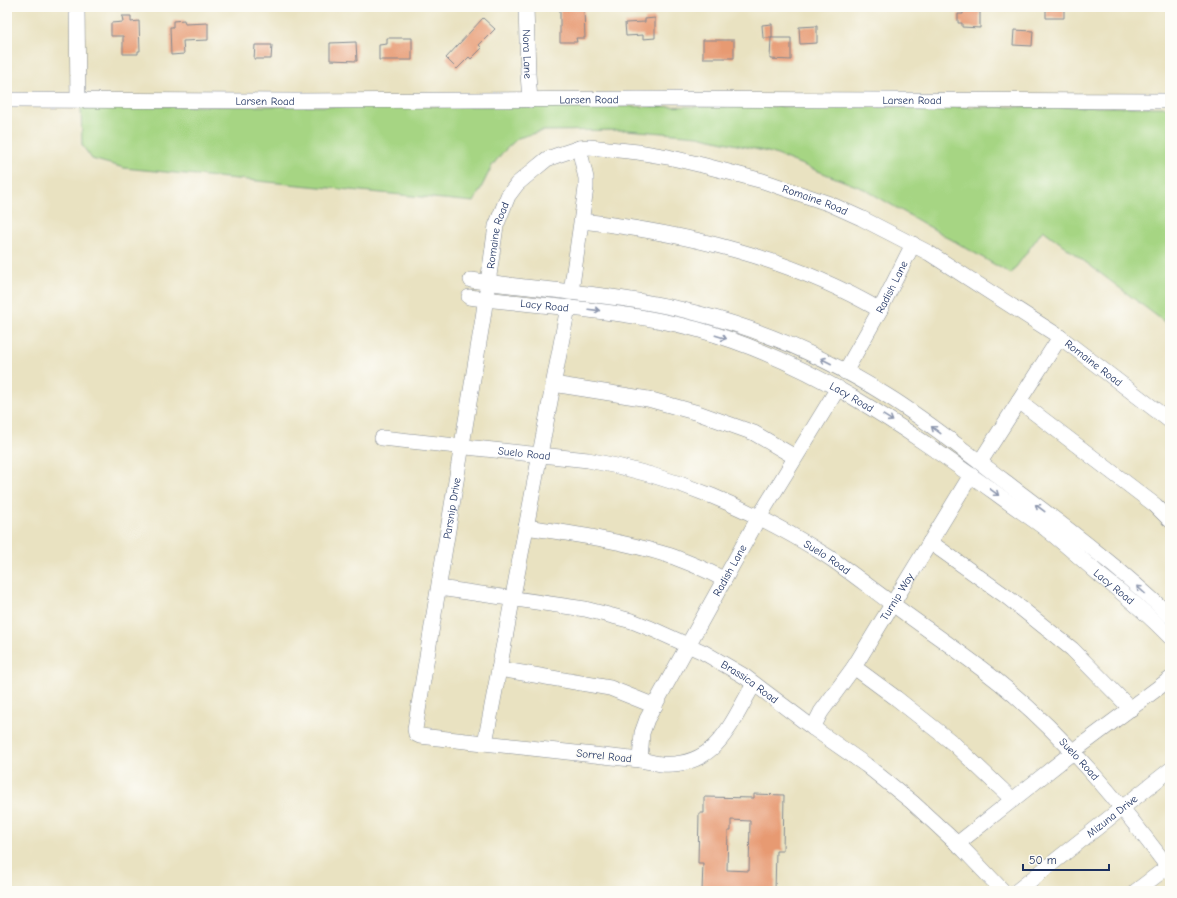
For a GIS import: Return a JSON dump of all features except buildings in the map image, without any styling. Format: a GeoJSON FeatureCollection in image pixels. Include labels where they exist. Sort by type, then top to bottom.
{"type":"FeatureCollection","features":[{"type":"Feature","properties":{"kind":"street"},"geometry":{"type":"LineString","coordinates":[[77,7],[78,100]]}},
{"type":"Feature","properties":{"kind":"street","name":"Nora Lane"},"geometry":{"type":"LineString","coordinates":[[526,7],[530,100]]}},
{"type":"Feature","properties":{"kind":"street","name":"Larsen Road"},"geometry":{"type":"LineString","coordinates":[[7,100],[272,101],[638,99],[1170,101]]}},
{"type":"Feature","properties":{"kind":"street"},"geometry":{"type":"LineString","coordinates":[[571,292],[586,188],[586,178],[579,148]]}},
{"type":"Feature","properties":{"kind":"street","name":"Romaine Road"},"geometry":{"type":"LineString","coordinates":[[487,283],[496,226],[508,196],[527,175],[547,159],[579,148],[601,148],[668,157],[757,180],[830,204],[913,244],[982,286],[1060,337],[1170,422]]}},
{"type":"Feature","properties":{"kind":"street"},"geometry":{"type":"LineString","coordinates":[[582,221],[672,235],[746,253],[822,280],[856,296],[880,310]]}},
{"type":"Feature","properties":{"kind":"street","name":"Radish Lane"},"geometry":{"type":"LineString","coordinates":[[845,372],[880,310],[913,244]]}},
{"type":"Feature","properties":{"kind":"street","name":"Lacy Road"},"geometry":{"type":"LineString","coordinates":[[471,280],[649,303],[705,315],[750,329],[821,358],[875,388],[913,413],[980,462],[1051,516],[1130,580],[1170,616]]}},
{"type":"Feature","properties":{"kind":"street","name":"Parsnip Drive"},"geometry":{"type":"LineString","coordinates":[[416,734],[415,729],[439,588],[487,283]]}},
{"type":"Feature","properties":{"kind":"street","name":"Lacy Road"},"geometry":{"type":"LineString","coordinates":[[469,297],[568,307],[649,318],[709,333],[743,344],[820,378],[892,421],[1047,530],[1122,593],[1170,637]]}},
{"type":"Feature","properties":{"kind":"street"},"geometry":{"type":"LineString","coordinates":[[485,743],[568,307]]}},
{"type":"Feature","properties":{"kind":"street"},"geometry":{"type":"LineString","coordinates":[[980,462],[1060,337]]}},
{"type":"Feature","properties":{"kind":"street"},"geometry":{"type":"LineString","coordinates":[[553,384],[632,396],[698,413],[754,433],[795,457]]}},
{"type":"Feature","properties":{"kind":"street","name":"Radish Lane"},"geometry":{"type":"LineString","coordinates":[[640,760],[642,733],[647,719],[759,517],[838,388]]}},
{"type":"Feature","properties":{"kind":"street"},"geometry":{"type":"LineString","coordinates":[[1019,401],[1155,506],[1170,520]]}},
{"type":"Feature","properties":{"kind":"street","name":"Suelo Road"},"geometry":{"type":"LineString","coordinates":[[382,438],[540,454],[620,466],[649,474],[717,497],[759,517],[828,557],[1002,685],[1073,752],[1122,808],[1169,867]]}},
{"type":"Feature","properties":{"kind":"street","name":"Turnip Way"},"geometry":{"type":"LineString","coordinates":[[816,721],[854,667],[971,476]]}},
{"type":"Feature","properties":{"kind":"street"},"geometry":{"type":"LineString","coordinates":[[526,527],[591,536],[632,545],[687,562],[712,572],[724,580]]}},
{"type":"Feature","properties":{"kind":"street"},"geometry":{"type":"LineString","coordinates":[[930,542],[1007,597],[1072,649],[1131,709]]}},
{"type":"Feature","properties":{"kind":"street","name":"Brassica Road"},"geometry":{"type":"LineString","coordinates":[[439,588],[586,609],[632,621],[688,644],[723,663],[754,684],[816,721],[866,765],[912,802],[957,844],[1003,891]]}},
{"type":"Feature","properties":{"kind":"street"},"geometry":{"type":"LineString","coordinates":[[854,667],[954,744],[1013,800]]}},
{"type":"Feature","properties":{"kind":"street"},"geometry":{"type":"LineString","coordinates":[[499,669],[610,688],[655,706]]}},
{"type":"Feature","properties":{"kind":"street"},"geometry":{"type":"LineString","coordinates":[[957,844],[1073,752],[1170,679]]}},
{"type":"Feature","properties":{"kind":"street","name":"Sorrel Road"},"geometry":{"type":"LineString","coordinates":[[416,734],[420,736],[640,760],[661,764],[672,764],[699,758],[713,748],[722,738],[754,684]]}},
{"type":"Feature","properties":{"kind":"street","name":"Mizuna Drive"},"geometry":{"type":"LineString","coordinates":[[1017,891],[1170,770]]}},
{"type":"Feature","properties":{"kind":"street"},"geometry":{"type":"LineString","coordinates":[[1136,891],[1169,867]]}},
{"type":"Feature","properties":{"kind":"green space"},"geometry":{"type":"Polygon","coordinates":[[[163,106],[1170,107],[1170,326],[1043,230],[1011,274],[864,189],[772,153],[698,136],[627,130],[542,131],[518,138],[502,153],[492,166],[474,202],[124,168],[92,159],[82,145],[81,108],[163,106]]]}}]}
